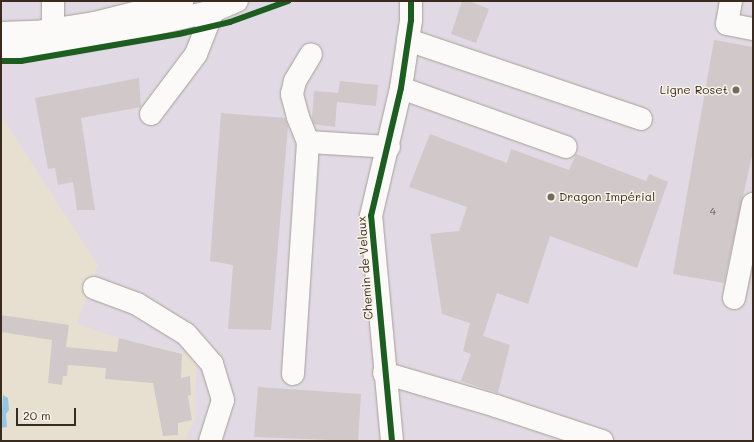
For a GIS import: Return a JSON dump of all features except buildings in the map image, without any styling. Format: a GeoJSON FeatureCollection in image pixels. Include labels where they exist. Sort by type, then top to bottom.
{"type":"FeatureCollection","features":[{"type":"Feature","properties":{"kind":"street"},"geometry":{"type":"LineString","coordinates":[[53,1],[53,37]]}},
{"type":"Feature","properties":{"kind":"street"},"geometry":{"type":"LineString","coordinates":[[1,49],[53,37],[95,23],[182,1]]}},
{"type":"Feature","properties":{"kind":"street"},"geometry":{"type":"LineString","coordinates":[[1,33],[36,32],[53,37],[131,31],[213,11],[237,1]]}},
{"type":"Feature","properties":{"kind":"street","name":"Chemin de Velaux"},"geometry":{"type":"LineString","coordinates":[[392,441],[384,373],[371,216],[389,147],[402,88],[411,1]]}},
{"type":"Feature","properties":{"kind":"street"},"geometry":{"type":"LineString","coordinates":[[731,1],[727,24],[753,29]]}},
{"type":"Feature","properties":{"kind":"street"},"geometry":{"type":"LineString","coordinates":[[151,114],[196,54],[213,11]]}},
{"type":"Feature","properties":{"kind":"street"},"geometry":{"type":"LineString","coordinates":[[408,40],[642,120]]}},
{"type":"Feature","properties":{"kind":"street"},"geometry":{"type":"LineString","coordinates":[[293,374],[308,142],[298,117],[292,94],[295,80],[311,54]]}},
{"type":"Feature","properties":{"kind":"street"},"geometry":{"type":"LineString","coordinates":[[402,88],[566,148]]}},
{"type":"Feature","properties":{"kind":"street"},"geometry":{"type":"LineString","coordinates":[[308,142],[389,147]]}},
{"type":"Feature","properties":{"kind":"street"},"geometry":{"type":"LineString","coordinates":[[734,298],[753,204]]}},
{"type":"Feature","properties":{"kind":"street"},"geometry":{"type":"LineString","coordinates":[[94,288],[137,304],[186,334],[212,364],[223,400],[210,441]]}},
{"type":"Feature","properties":{"kind":"street"},"geometry":{"type":"LineString","coordinates":[[384,373],[496,406],[602,441]]}},
{"type":"Feature","properties":{"kind":"shaded area"},"geometry":{"type":"Polygon","coordinates":[[[1,1],[753,1],[753,441],[184,441],[195,419],[196,356],[112,336],[77,323],[98,265],[1,116],[1,1]]]}},
{"type":"Feature","properties":{"kind":"water"},"geometry":{"type":"Polygon","coordinates":[[[3,395],[8,398],[9,410],[6,414],[7,427],[1,428],[3,395]]]}},
{"type":"Feature","properties":{"kind":"cycle path"},"geometry":{"type":"LineString","coordinates":[[1,61],[21,61],[179,34],[230,22],[288,1]]}},
{"type":"Feature","properties":{"kind":"cycle path"},"geometry":{"type":"LineString","coordinates":[[392,441],[371,216],[401,88],[411,20],[411,1]]}},
{"type":"Feature","properties":{"kind":"place","name":"Ligne Roset"},"geometry":{"type":"Point","coordinates":[736,90]}},
{"type":"Feature","properties":{"kind":"place","name":"Dragon Impérial"},"geometry":{"type":"Point","coordinates":[551,197]}}]}
